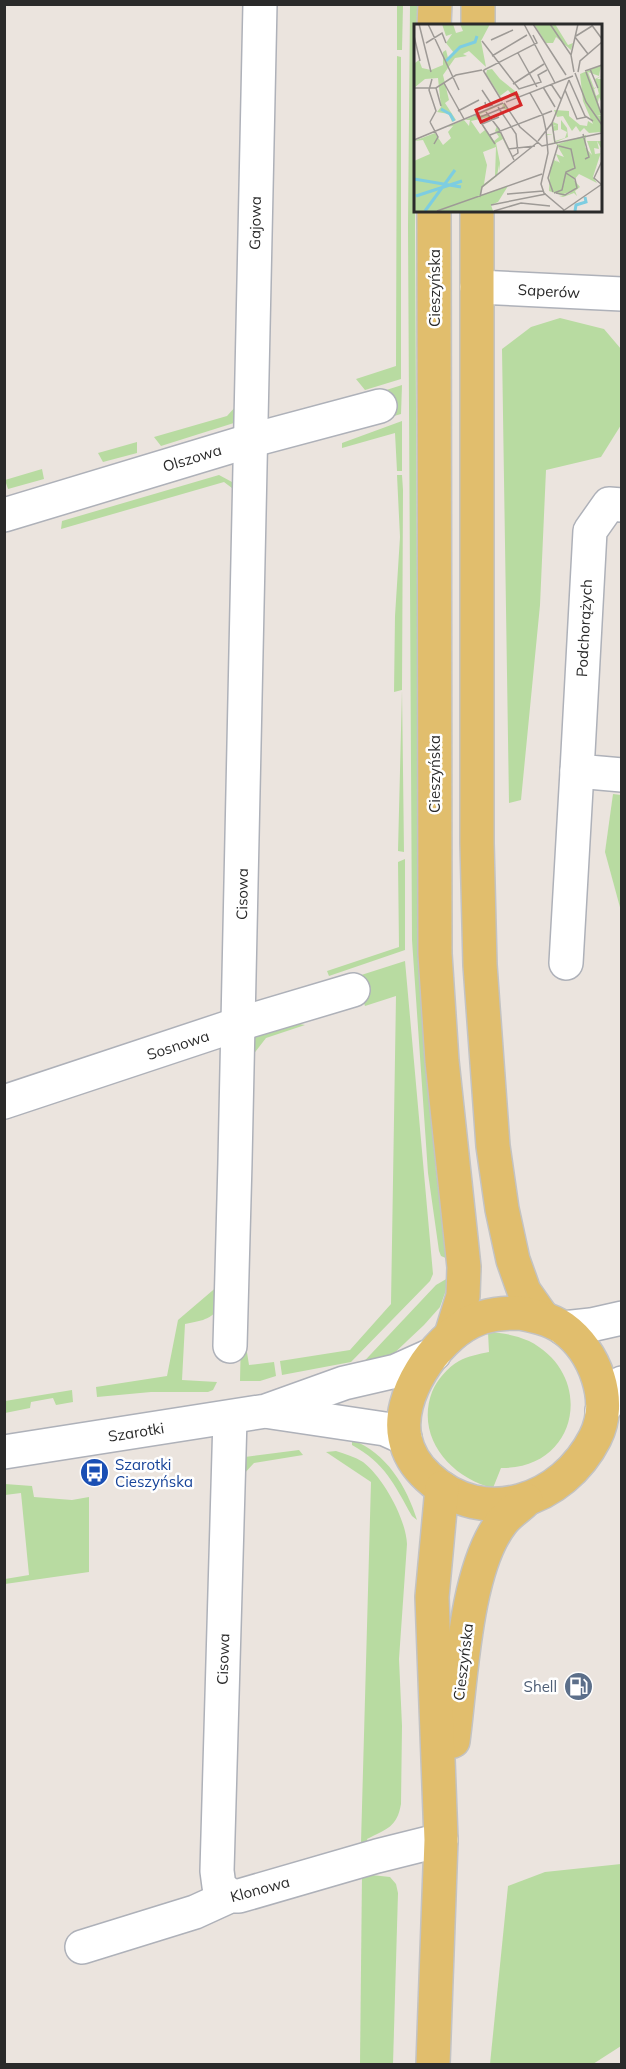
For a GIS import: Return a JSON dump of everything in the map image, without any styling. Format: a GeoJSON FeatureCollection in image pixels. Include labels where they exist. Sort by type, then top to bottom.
{"type":"FeatureCollection","features":[{"type":"Feature","properties":{"kind":"main road"},"geometry":{"type":"LineString","coordinates":[[434,24],[435,4]]}},
{"type":"Feature","properties":{"kind":"main road"},"geometry":{"type":"LineString","coordinates":[[478,4],[478,24]]}},
{"type":"Feature","properties":{"kind":"main road","name":"Cieszyńska"},"geometry":{"type":"LineString","coordinates":[[434,212],[435,954],[444,1082],[464,1267],[463,1296],[442,1344]]}},
{"type":"Feature","properties":{"kind":"main road"},"geometry":{"type":"LineString","coordinates":[[477,212],[477,843],[480,966],[493,1146],[502,1209],[513,1260],[524,1291],[553,1323],[582,1347],[593,1364],[601,1387],[602,1411],[596,1436],[580,1461],[558,1483],[526,1500],[495,1505],[478,1503],[442,1488],[417,1466],[405,1438],[404,1423],[410,1393],[416,1379],[442,1344],[472,1322],[495,1314],[520,1313],[553,1323]]}},
{"type":"Feature","properties":{"kind":"main road","name":"Cieszyńska"},"geometry":{"type":"LineString","coordinates":[[433,2064],[441,1840],[432,1597],[442,1488]]}},
{"type":"Feature","properties":{"kind":"main road","name":"Cieszyńska"},"geometry":{"type":"LineString","coordinates":[[441,1840],[471,1600],[486,1549],[502,1521],[526,1500]]}},
{"type":"Feature","properties":{"kind":"street","name":"Gajowa"},"geometry":{"type":"LineString","coordinates":[[249,441],[260,4]]}},
{"type":"Feature","properties":{"kind":"street","name":"Saperów"},"geometry":{"type":"LineString","coordinates":[[477,287],[621,294]]}},
{"type":"Feature","properties":{"kind":"street","name":"Olszowa"},"geometry":{"type":"LineString","coordinates":[[4,515],[249,441],[380,406]]}},
{"type":"Feature","properties":{"kind":"street","name":"Cisowa"},"geometry":{"type":"LineString","coordinates":[[230,1346],[239,1024],[249,441]]}},
{"type":"Feature","properties":{"kind":"street","name":"Podchorążych"},"geometry":{"type":"LineString","coordinates":[[566,963],[590,531],[609,504],[621,505]]}},
{"type":"Feature","properties":{"kind":"street"},"geometry":{"type":"LineString","coordinates":[[577,771],[621,775]]}},
{"type":"Feature","properties":{"kind":"street","name":"Sosnowa"},"geometry":{"type":"LineString","coordinates":[[4,1102],[239,1024],[352,990]]}},
{"type":"Feature","properties":{"kind":"street"},"geometry":{"type":"LineString","coordinates":[[553,1323],[591,1325],[621,1318]]}},
{"type":"Feature","properties":{"kind":"street","name":"Szarotki"},"geometry":{"type":"LineString","coordinates":[[4,1452],[267,1411],[344,1383],[396,1371],[442,1344]]}},
{"type":"Feature","properties":{"kind":"street"},"geometry":{"type":"LineString","coordinates":[[602,1411],[621,1383]]}},
{"type":"Feature","properties":{"kind":"street","name":"Szarotki"},"geometry":{"type":"LineString","coordinates":[[267,1411],[385,1429],[405,1438]]}},
{"type":"Feature","properties":{"kind":"street","name":"Cisowa"},"geometry":{"type":"LineString","coordinates":[[230,1418],[217,1870],[219,1886],[230,1896]]}},
{"type":"Feature","properties":{"kind":"street","name":"Klonowa"},"geometry":{"type":"LineString","coordinates":[[82,1947],[195,1912],[230,1896],[239,1896],[441,1840]]}},
{"type":"Feature","properties":{"kind":"green space"},"geometry":{"type":"Polygon","coordinates":[[[397,5],[403,5],[402,50],[397,50],[397,5]]]}},
{"type":"Feature","properties":{"kind":"green space"},"geometry":{"type":"Polygon","coordinates":[[[410,5],[417,5],[417,24],[414,24],[414,212],[418,778],[425,1041],[436,1171],[448,1259],[441,1256],[439,1251],[428,1173],[412,940],[408,226],[410,5]]]}},
{"type":"Feature","properties":{"kind":"green space"},"geometry":{"type":"Polygon","coordinates":[[[397,56],[401,57],[401,379],[365,390],[356,379],[396,366],[397,56]]]}},
{"type":"Feature","properties":{"kind":"green space"},"geometry":{"type":"Polygon","coordinates":[[[560,318],[604,329],[621,349],[621,425],[601,457],[546,470],[540,605],[521,800],[509,803],[502,349],[531,327],[560,318]]]}},
{"type":"Feature","properties":{"kind":"green space"},"geometry":{"type":"Polygon","coordinates":[[[402,385],[401,414],[387,418],[380,392],[402,385]]]}},
{"type":"Feature","properties":{"kind":"green space"},"geometry":{"type":"Polygon","coordinates":[[[237,405],[237,422],[161,446],[154,437],[227,416],[237,405]]]}},
{"type":"Feature","properties":{"kind":"green space"},"geometry":{"type":"Polygon","coordinates":[[[402,421],[402,471],[397,471],[395,433],[342,448],[342,443],[402,421]]]}},
{"type":"Feature","properties":{"kind":"green space"},"geometry":{"type":"Polygon","coordinates":[[[137,442],[137,453],[103,462],[98,453],[137,442]]]}},
{"type":"Feature","properties":{"kind":"green space"},"geometry":{"type":"Polygon","coordinates":[[[42,469],[44,479],[8,489],[5,480],[42,469]]]}},
{"type":"Feature","properties":{"kind":"green space"},"geometry":{"type":"Polygon","coordinates":[[[219,475],[232,482],[236,491],[224,482],[61,529],[62,521],[219,475]]]}},
{"type":"Feature","properties":{"kind":"green space"},"geometry":{"type":"Polygon","coordinates":[[[397,475],[402,475],[403,490],[404,852],[398,851],[402,690],[394,692],[395,616],[400,537],[397,475]]]}},
{"type":"Feature","properties":{"kind":"green space"},"geometry":{"type":"Polygon","coordinates":[[[613,794],[621,795],[621,911],[605,852],[613,794]]]}},
{"type":"Feature","properties":{"kind":"green space"},"geometry":{"type":"Polygon","coordinates":[[[405,859],[405,950],[329,976],[327,971],[399,947],[398,862],[405,859]]]}},
{"type":"Feature","properties":{"kind":"green space"},"geometry":{"type":"Polygon","coordinates":[[[405,961],[433,1274],[430,1281],[351,1362],[282,1375],[280,1361],[350,1350],[391,1304],[396,996],[365,1006],[355,977],[405,961]]]}},
{"type":"Feature","properties":{"kind":"green space"},"geometry":{"type":"Polygon","coordinates":[[[294,1023],[305,1025],[266,1038],[252,1056],[252,1041],[256,1034],[294,1023]]]}},
{"type":"Feature","properties":{"kind":"green space"},"geometry":{"type":"Polygon","coordinates":[[[448,1278],[440,1307],[424,1325],[389,1358],[355,1371],[436,1285],[448,1278]]]}},
{"type":"Feature","properties":{"kind":"green space"},"geometry":{"type":"Polygon","coordinates":[[[219,1285],[219,1309],[207,1318],[185,1324],[182,1380],[217,1382],[213,1390],[97,1397],[96,1387],[167,1376],[178,1320],[219,1285]]]}},
{"type":"Feature","properties":{"kind":"green space"},"geometry":{"type":"Polygon","coordinates":[[[242,1289],[249,1365],[274,1362],[276,1376],[260,1381],[240,1381],[242,1289]]]}},
{"type":"Feature","properties":{"kind":"green space"},"geometry":{"type":"Polygon","coordinates":[[[488,1332],[524,1339],[550,1356],[564,1375],[570,1396],[569,1418],[562,1437],[548,1453],[527,1464],[501,1468],[493,1488],[463,1475],[451,1465],[440,1453],[428,1425],[428,1409],[437,1383],[459,1361],[489,1352],[488,1332]]]}},
{"type":"Feature","properties":{"kind":"green space"},"geometry":{"type":"Polygon","coordinates":[[[72,1390],[73,1402],[56,1405],[53,1398],[31,1402],[30,1408],[5,1413],[5,1401],[72,1390]]]}},
{"type":"Feature","properties":{"kind":"green space"},"geometry":{"type":"Polygon","coordinates":[[[352,1440],[375,1453],[394,1472],[417,1520],[412,1516],[388,1475],[373,1459],[352,1445],[352,1440]]]}},
{"type":"Feature","properties":{"kind":"green space"},"geometry":{"type":"Polygon","coordinates":[[[299,1450],[303,1455],[254,1463],[241,1477],[245,1457],[299,1450]]]}},
{"type":"Feature","properties":{"kind":"green space"},"geometry":{"type":"Polygon","coordinates":[[[336,1451],[363,1462],[371,1469],[392,1499],[406,1534],[399,1659],[402,1726],[401,1804],[394,1823],[367,1839],[370,1847],[307,1861],[361,1843],[371,1482],[326,1452],[336,1451]]]}},
{"type":"Feature","properties":{"kind":"green space"},"geometry":{"type":"Polygon","coordinates":[[[5,1484],[32,1486],[34,1497],[72,1500],[89,1497],[89,1572],[5,1584],[5,1579],[29,1575],[21,1493],[5,1495],[5,1484]]]}},
{"type":"Feature","properties":{"kind":"green space"},"geometry":{"type":"Polygon","coordinates":[[[621,1864],[621,2046],[593,2064],[490,2064],[508,1886],[545,1872],[621,1864]]]}},
{"type":"Feature","properties":{"kind":"green space"},"geometry":{"type":"Polygon","coordinates":[[[362,1874],[390,1877],[396,1884],[398,1893],[393,2064],[360,2064],[362,1874]]]}},
{"type":"Feature","properties":{"kind":"place","name":"Szarotki Cieszyńska"},"geometry":{"type":"Point","coordinates":[94,1473]}},
{"type":"Feature","properties":{"kind":"place","name":"Shell"},"geometry":{"type":"Point","coordinates":[578,1686]}}]}
